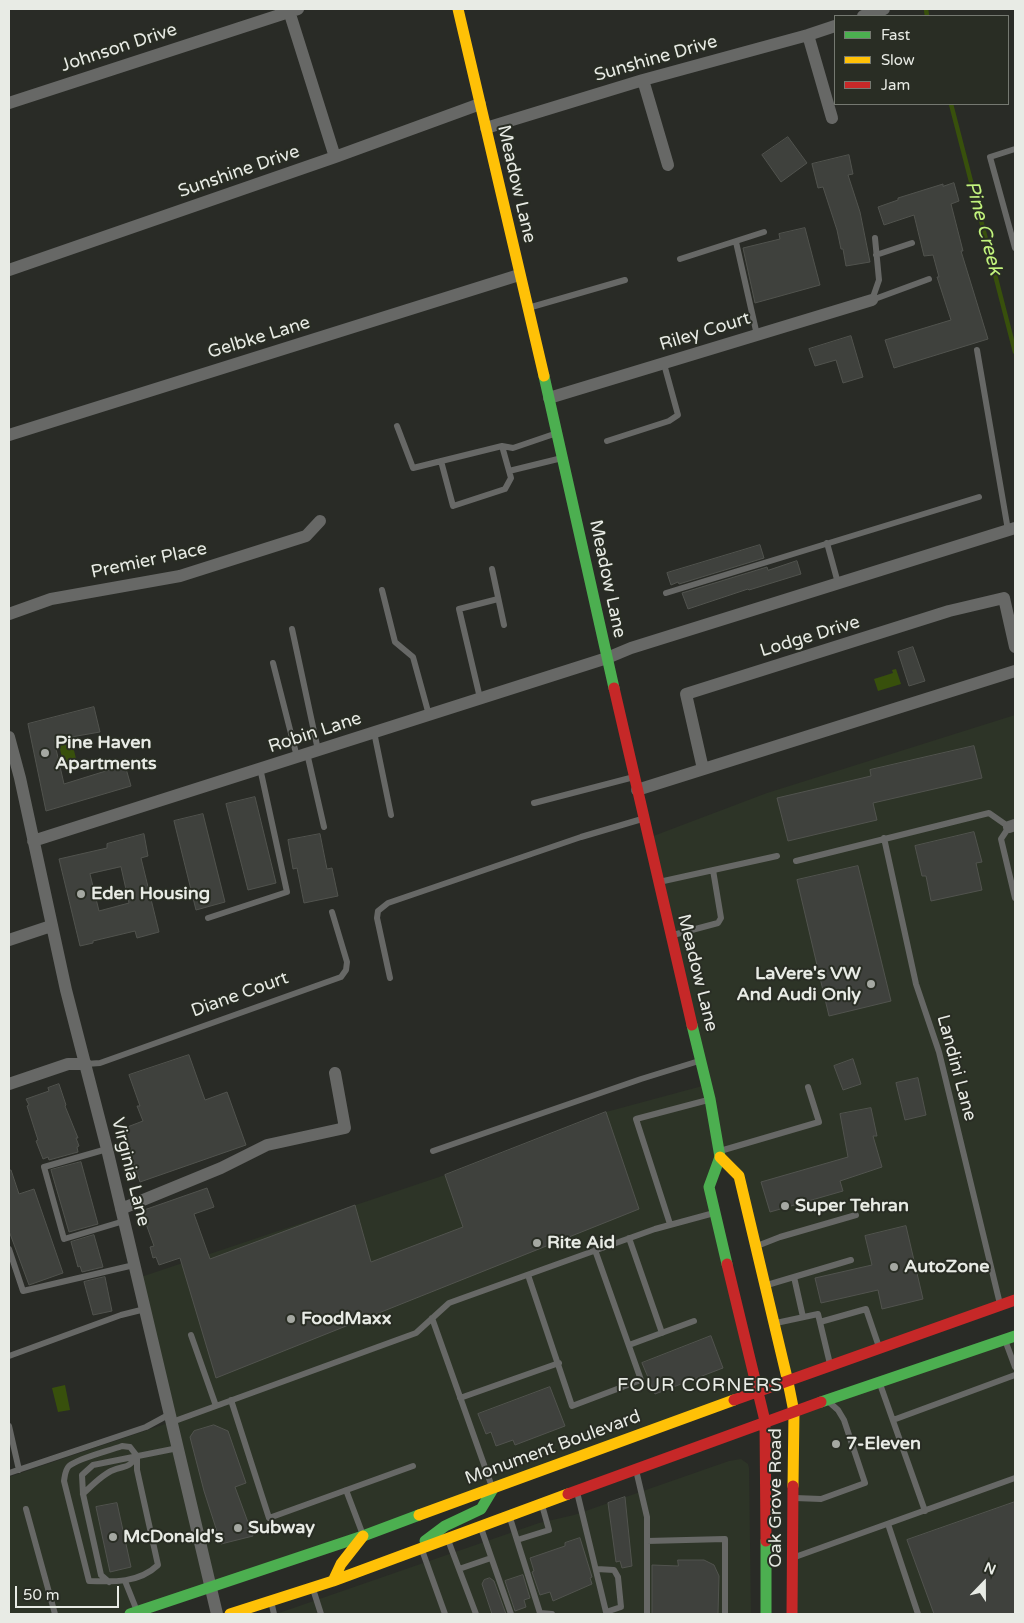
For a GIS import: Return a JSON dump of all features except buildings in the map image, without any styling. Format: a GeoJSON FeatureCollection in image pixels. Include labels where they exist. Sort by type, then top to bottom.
{"type":"FeatureCollection","features":[{"type":"Feature","properties":{"kind":"main road","name":"Meadow Lane"},"geometry":{"type":"LineString","coordinates":[[458,9],[549,398],[670,936],[710,1099],[720,1154],[709,1188],[757,1392]]}},
{"type":"Feature","properties":{"kind":"main road"},"geometry":{"type":"LineString","coordinates":[[720,1154],[739,1176],[788,1382]]}},
{"type":"Feature","properties":{"kind":"main road","name":"Monument Boulevard"},"geometry":{"type":"LineString","coordinates":[[134,1613],[363,1536],[1015,1300]]}},
{"type":"Feature","properties":{"kind":"main road"},"geometry":{"type":"LineString","coordinates":[[230,1614],[333,1582],[765,1421],[1010,1338]]}},
{"type":"Feature","properties":{"kind":"main road","name":"Oak Grove Road"},"geometry":{"type":"LineString","coordinates":[[788,1382],[794,1412],[792,1614]]}},
{"type":"Feature","properties":{"kind":"main road","name":"Oak Grove Road"},"geometry":{"type":"LineString","coordinates":[[757,1392],[765,1421],[766,1614]]}},
{"type":"Feature","properties":{"kind":"main road"},"geometry":{"type":"LineString","coordinates":[[408,1554],[445,1526],[481,1510],[493,1489]]}},
{"type":"Feature","properties":{"kind":"main road"},"geometry":{"type":"LineString","coordinates":[[333,1582],[341,1564],[363,1536]]}},
{"type":"Feature","properties":{"kind":"street"},"geometry":{"type":"LineString","coordinates":[[866,15],[884,9]]}},
{"type":"Feature","properties":{"kind":"street"},"geometry":{"type":"LineString","coordinates":[[294,10],[335,157]]}},
{"type":"Feature","properties":{"kind":"street","name":"Johnson Drive"},"geometry":{"type":"LineString","coordinates":[[9,103],[294,10]]}},
{"type":"Feature","properties":{"kind":"street","name":"Sunshine Drive"},"geometry":{"type":"LineString","coordinates":[[486,128],[643,80],[808,36],[834,26]]}},
{"type":"Feature","properties":{"kind":"street"},"geometry":{"type":"LineString","coordinates":[[808,36],[832,118]]}},
{"type":"Feature","properties":{"kind":"street"},"geometry":{"type":"LineString","coordinates":[[643,80],[668,165]]}},
{"type":"Feature","properties":{"kind":"street","name":"Sunshine Drive"},"geometry":{"type":"LineString","coordinates":[[9,270],[335,157],[480,104]]}},
{"type":"Feature","properties":{"kind":"street","name":"Gelbke Lane"},"geometry":{"type":"LineString","coordinates":[[9,435],[519,275]]}},
{"type":"Feature","properties":{"kind":"street","name":"Riley Court"},"geometry":{"type":"LineString","coordinates":[[549,398],[872,300]]}},
{"type":"Feature","properties":{"kind":"street","name":"Premier Place"},"geometry":{"type":"LineString","coordinates":[[9,614],[51,599],[180,576],[306,536],[320,521]]}},
{"type":"Feature","properties":{"kind":"street","name":"Robin Lane"},"geometry":{"type":"LineString","coordinates":[[33,841],[607,658],[632,648],[1012,529]]}},
{"type":"Feature","properties":{"kind":"street","name":"Lodge Drive"},"geometry":{"type":"LineString","coordinates":[[703,769],[686,694],[949,611],[1004,598],[1011,614],[1015,647]]}},
{"type":"Feature","properties":{"kind":"street"},"geometry":{"type":"LineString","coordinates":[[637,790],[1015,670]]}},
{"type":"Feature","properties":{"kind":"street","name":"Virginia Lane"},"geometry":{"type":"LineString","coordinates":[[9,737],[14,780],[33,841],[66,990],[123,1215],[217,1614]]}},
{"type":"Feature","properties":{"kind":"street"},"geometry":{"type":"LineString","coordinates":[[9,940],[51,926]]}},
{"type":"Feature","properties":{"kind":"street"},"geometry":{"type":"LineString","coordinates":[[9,1084],[68,1064],[86,1064]]}},
{"type":"Feature","properties":{"kind":"street"},"geometry":{"type":"LineString","coordinates":[[123,1215],[267,1145],[345,1128],[335,1073]]}},
{"type":"Feature","properties":{"kind":"lane"},"geometry":{"type":"LineString","coordinates":[[1015,149],[990,157],[1015,248]]}},
{"type":"Feature","properties":{"kind":"lane"},"geometry":{"type":"LineString","coordinates":[[680,259],[764,232]]}},
{"type":"Feature","properties":{"kind":"lane"},"geometry":{"type":"LineString","coordinates":[[872,300],[879,280],[875,238]]}},
{"type":"Feature","properties":{"kind":"lane"},"geometry":{"type":"LineString","coordinates":[[736,242],[757,335]]}},
{"type":"Feature","properties":{"kind":"lane"},"geometry":{"type":"LineString","coordinates":[[876,256],[912,243]]}},
{"type":"Feature","properties":{"kind":"lane"},"geometry":{"type":"LineString","coordinates":[[527,308],[625,280]]}},
{"type":"Feature","properties":{"kind":"lane"},"geometry":{"type":"LineString","coordinates":[[872,300],[929,280]]}},
{"type":"Feature","properties":{"kind":"lane"},"geometry":{"type":"LineString","coordinates":[[977,350],[1012,529]]}},
{"type":"Feature","properties":{"kind":"lane"},"geometry":{"type":"LineString","coordinates":[[607,442],[669,421],[678,415],[664,364]]}},
{"type":"Feature","properties":{"kind":"lane"},"geometry":{"type":"LineString","coordinates":[[397,426],[413,468],[502,446],[513,448],[557,433]]}},
{"type":"Feature","properties":{"kind":"lane"},"geometry":{"type":"LineString","coordinates":[[442,461],[453,506],[505,489],[511,478],[502,446]]}},
{"type":"Feature","properties":{"kind":"lane"},"geometry":{"type":"LineString","coordinates":[[509,471],[562,458]]}},
{"type":"Feature","properties":{"kind":"lane"},"geometry":{"type":"LineString","coordinates":[[666,593],[979,496]]}},
{"type":"Feature","properties":{"kind":"lane"},"geometry":{"type":"LineString","coordinates":[[827,543],[838,583]]}},
{"type":"Feature","properties":{"kind":"lane"},"geometry":{"type":"LineString","coordinates":[[492,569],[504,625]]}},
{"type":"Feature","properties":{"kind":"lane"},"geometry":{"type":"LineString","coordinates":[[382,590],[395,642],[413,657],[429,715]]}},
{"type":"Feature","properties":{"kind":"lane"},"geometry":{"type":"LineString","coordinates":[[480,698],[459,609],[498,599]]}},
{"type":"Feature","properties":{"kind":"lane"},"geometry":{"type":"LineString","coordinates":[[292,628],[307,753],[324,827]]}},
{"type":"Feature","properties":{"kind":"lane"},"geometry":{"type":"LineString","coordinates":[[273,663],[307,753]]}},
{"type":"Feature","properties":{"kind":"lane"},"geometry":{"type":"LineString","coordinates":[[374,732],[391,815]]}},
{"type":"Feature","properties":{"kind":"lane"},"geometry":{"type":"LineString","coordinates":[[208,918],[287,892],[260,768]]}},
{"type":"Feature","properties":{"kind":"lane"},"geometry":{"type":"LineString","coordinates":[[534,803],[634,776]]}},
{"type":"Feature","properties":{"kind":"lane"},"geometry":{"type":"LineString","coordinates":[[796,861],[989,813],[1012,826],[1001,839],[1015,898]]}},
{"type":"Feature","properties":{"kind":"lane"},"geometry":{"type":"LineString","coordinates":[[390,978],[377,918],[378,911],[388,904],[581,837],[644,818]]}},
{"type":"Feature","properties":{"kind":"lane","name":"Landini Lane"},"geometry":{"type":"LineString","coordinates":[[884,838],[916,984],[939,1052],[1000,1305]]}},
{"type":"Feature","properties":{"kind":"lane"},"geometry":{"type":"LineString","coordinates":[[658,882],[777,856]]}},
{"type":"Feature","properties":{"kind":"lane"},"geometry":{"type":"LineString","coordinates":[[670,936],[718,923],[721,918],[713,870]]}},
{"type":"Feature","properties":{"kind":"lane","name":"Diane Court"},"geometry":{"type":"LineString","coordinates":[[86,1064],[100,1063],[342,977],[346,970],[347,962],[332,912]]}},
{"type":"Feature","properties":{"kind":"lane"},"geometry":{"type":"LineString","coordinates":[[433,1152],[700,1061]]}},
{"type":"Feature","properties":{"kind":"lane"},"geometry":{"type":"LineString","coordinates":[[720,1154],[819,1122],[808,1087]]}},
{"type":"Feature","properties":{"kind":"lane"},"geometry":{"type":"LineString","coordinates":[[670,1224],[636,1119],[710,1099]]}},
{"type":"Feature","properties":{"kind":"lane"},"geometry":{"type":"LineString","coordinates":[[107,1149],[44,1168],[64,1239],[123,1215]]}},
{"type":"Feature","properties":{"kind":"lane"},"geometry":{"type":"LineString","coordinates":[[9,1473],[171,1418],[216,1406],[403,1338],[416,1333],[449,1304],[629,1238],[670,1224],[715,1213]]}},
{"type":"Feature","properties":{"kind":"lane"},"geometry":{"type":"LineString","coordinates":[[756,1246],[856,1215]]}},
{"type":"Feature","properties":{"kind":"lane"},"geometry":{"type":"LineString","coordinates":[[629,1238],[662,1333]]}},
{"type":"Feature","properties":{"kind":"lane"},"geometry":{"type":"LineString","coordinates":[[9,1249],[23,1291],[134,1265]]}},
{"type":"Feature","properties":{"kind":"lane"},"geometry":{"type":"LineString","coordinates":[[528,1275],[572,1406],[641,1380],[595,1250]]}},
{"type":"Feature","properties":{"kind":"lane"},"geometry":{"type":"LineString","coordinates":[[765,1285],[851,1260]]}},
{"type":"Feature","properties":{"kind":"lane"},"geometry":{"type":"LineString","coordinates":[[794,1277],[803,1317]]}},
{"type":"Feature","properties":{"kind":"lane"},"geometry":{"type":"LineString","coordinates":[[9,1356],[121,1315],[145,1309]]}},
{"type":"Feature","properties":{"kind":"lane"},"geometry":{"type":"LineString","coordinates":[[820,1322],[866,1309],[880,1348]]}},
{"type":"Feature","properties":{"kind":"lane"},"geometry":{"type":"LineString","coordinates":[[774,1324],[818,1314],[830,1366]]}},
{"type":"Feature","properties":{"kind":"lane"},"geometry":{"type":"LineString","coordinates":[[432,1318],[493,1489]]}},
{"type":"Feature","properties":{"kind":"lane"},"geometry":{"type":"LineString","coordinates":[[629,1344],[694,1321]]}},
{"type":"Feature","properties":{"kind":"lane"},"geometry":{"type":"LineString","coordinates":[[191,1335],[216,1406]]}},
{"type":"Feature","properties":{"kind":"lane"},"geometry":{"type":"LineString","coordinates":[[1010,1338],[1015,1368]]}},
{"type":"Feature","properties":{"kind":"lane"},"geometry":{"type":"LineString","coordinates":[[460,1398],[559,1363]]}},
{"type":"Feature","properties":{"kind":"lane"},"geometry":{"type":"LineString","coordinates":[[893,1420],[1015,1375]]}},
{"type":"Feature","properties":{"kind":"lane"},"geometry":{"type":"LineString","coordinates":[[880,1382],[925,1511]]}},
{"type":"Feature","properties":{"kind":"lane"},"geometry":{"type":"LineString","coordinates":[[231,1400],[269,1518],[413,1466]]}},
{"type":"Feature","properties":{"kind":"lane"},"geometry":{"type":"LineString","coordinates":[[794,1498],[821,1499],[865,1483],[844,1420],[838,1410],[827,1401]]}},
{"type":"Feature","properties":{"kind":"lane"},"geometry":{"type":"LineString","coordinates":[[9,1426],[19,1470]]}},
{"type":"Feature","properties":{"kind":"lane"},"geometry":{"type":"LineString","coordinates":[[122,1446],[130,1447],[137,1456],[137,1470],[158,1565],[151,1571],[125,1582],[89,1581],[64,1481],[65,1473],[68,1467],[75,1463],[122,1446]]}},
{"type":"Feature","properties":{"kind":"lane"},"geometry":{"type":"LineString","coordinates":[[109,1582],[101,1575],[83,1494],[82,1474],[93,1465],[178,1448]]}},
{"type":"Feature","properties":{"kind":"lane"},"geometry":{"type":"LineString","coordinates":[[83,1494],[90,1486],[110,1472],[129,1467],[137,1456]]}},
{"type":"Feature","properties":{"kind":"lane"},"geometry":{"type":"LineString","coordinates":[[636,1470],[647,1518],[647,1614]]}},
{"type":"Feature","properties":{"kind":"lane"},"geometry":{"type":"LineString","coordinates":[[793,1558],[1015,1478]]}},
{"type":"Feature","properties":{"kind":"lane"},"geometry":{"type":"LineString","coordinates":[[346,1490],[363,1536]]}},
{"type":"Feature","properties":{"kind":"lane"},"geometry":{"type":"LineString","coordinates":[[577,1491],[606,1612],[622,1607],[618,1576],[614,1570],[596,1569]]}},
{"type":"Feature","properties":{"kind":"lane"},"geometry":{"type":"LineString","coordinates":[[517,1540],[549,1530],[542,1504]]}},
{"type":"Feature","properties":{"kind":"lane"},"geometry":{"type":"LineString","coordinates":[[26,1509],[55,1614]]}},
{"type":"Feature","properties":{"kind":"lane"},"geometry":{"type":"LineString","coordinates":[[510,1516],[540,1613],[552,1614]]}},
{"type":"Feature","properties":{"kind":"lane"},"geometry":{"type":"LineString","coordinates":[[888,1524],[918,1614]]}},
{"type":"Feature","properties":{"kind":"lane"},"geometry":{"type":"LineString","coordinates":[[481,1527],[511,1614]]}},
{"type":"Feature","properties":{"kind":"lane"},"geometry":{"type":"LineString","coordinates":[[448,1539],[476,1614]]}},
{"type":"Feature","properties":{"kind":"lane"},"geometry":{"type":"LineString","coordinates":[[647,1541],[725,1539],[725,1614]]}},
{"type":"Feature","properties":{"kind":"lane"},"geometry":{"type":"LineString","coordinates":[[422,1549],[445,1614]]}},
{"type":"Feature","properties":{"kind":"lane"},"geometry":{"type":"LineString","coordinates":[[459,1569],[491,1558]]}},
{"type":"Feature","properties":{"kind":"lane"},"geometry":{"type":"LineString","coordinates":[[125,1582],[134,1613]]}},
{"type":"Feature","properties":{"kind":"lane"},"geometry":{"type":"LineString","coordinates":[[312,1588],[320,1614]]}},
{"type":"Feature","properties":{"kind":"lane"},"geometry":{"type":"LineString","coordinates":[[271,1600],[274,1614]]}},
{"type":"Feature","properties":{"kind":"shaded area"},"geometry":{"type":"Polygon","coordinates":[[[896,669],[901,684],[878,691],[874,679],[893,673],[892,670],[896,669]]]}},
{"type":"Feature","properties":{"kind":"shaded area"},"geometry":{"type":"Polygon","coordinates":[[[1015,715],[1015,1300],[788,1382],[739,1176],[720,1157],[709,1188],[757,1392],[130,1614],[9,1614],[9,1477],[171,1422],[138,1278],[445,1175],[606,1112],[706,1085],[648,838],[767,793],[1015,715]]]}},
{"type":"Feature","properties":{"kind":"shaded area"},"geometry":{"type":"Polygon","coordinates":[[[72,742],[78,767],[65,770],[59,745],[72,742]]]}},
{"type":"Feature","properties":{"kind":"shaded area"},"geometry":{"type":"Polygon","coordinates":[[[1015,1336],[1015,1614],[792,1614],[794,1412],[1015,1336]]]}},
{"type":"Feature","properties":{"kind":"shaded area"},"geometry":{"type":"Polygon","coordinates":[[[65,1385],[70,1410],[58,1412],[52,1388],[65,1385]]]}},
{"type":"Feature","properties":{"kind":"shaded area"},"geometry":{"type":"Polygon","coordinates":[[[741,1459],[748,1464],[749,1468],[751,1614],[276,1614],[539,1523],[574,1515],[729,1461],[741,1459]]]}},
{"type":"Feature","properties":{"kind":"waterway","name":"Pine Creek"},"geometry":{"type":"LineString","coordinates":[[926,9],[927,15]]}},
{"type":"Feature","properties":{"kind":"waterway","name":"Pine Creek"},"geometry":{"type":"LineString","coordinates":[[951,105],[1015,352]]}},
{"type":"Feature","properties":{"kind":"traffic: fast"},"geometry":{"type":"LineString","coordinates":[[544,376],[614,688]]}},
{"type":"Feature","properties":{"kind":"traffic: fast"},"geometry":{"type":"LineString","coordinates":[[692,1025],[710,1099],[720,1157],[709,1187],[727,1264]]}},
{"type":"Feature","properties":{"kind":"traffic: fast"},"geometry":{"type":"LineString","coordinates":[[821,1402],[1015,1336]]}},
{"type":"Feature","properties":{"kind":"traffic: fast"},"geometry":{"type":"LineString","coordinates":[[425,1541],[445,1526],[481,1509],[493,1489]]}},
{"type":"Feature","properties":{"kind":"traffic: fast"},"geometry":{"type":"LineString","coordinates":[[130,1614],[363,1536],[419,1515]]}},
{"type":"Feature","properties":{"kind":"traffic: fast"},"geometry":{"type":"LineString","coordinates":[[766,1541],[766,1614]]}},
{"type":"Feature","properties":{"kind":"traffic: slow"},"geometry":{"type":"LineString","coordinates":[[458,9],[544,376]]}},
{"type":"Feature","properties":{"kind":"traffic: slow"},"geometry":{"type":"LineString","coordinates":[[720,1157],[739,1176],[788,1382],[794,1412],[793,1486]]}},
{"type":"Feature","properties":{"kind":"traffic: slow"},"geometry":{"type":"LineString","coordinates":[[419,1515],[734,1400]]}},
{"type":"Feature","properties":{"kind":"traffic: slow"},"geometry":{"type":"LineString","coordinates":[[230,1614],[333,1581],[568,1494]]}},
{"type":"Feature","properties":{"kind":"traffic: slow"},"geometry":{"type":"LineString","coordinates":[[333,1581],[341,1564],[363,1536]]}},
{"type":"Feature","properties":{"kind":"traffic: jam"},"geometry":{"type":"LineString","coordinates":[[614,688],[692,1025]]}},
{"type":"Feature","properties":{"kind":"traffic: jam"},"geometry":{"type":"LineString","coordinates":[[727,1264],[765,1421],[766,1541]]}},
{"type":"Feature","properties":{"kind":"traffic: jam"},"geometry":{"type":"LineString","coordinates":[[734,1400],[1015,1300]]}},
{"type":"Feature","properties":{"kind":"traffic: jam"},"geometry":{"type":"LineString","coordinates":[[568,1494],[821,1402]]}},
{"type":"Feature","properties":{"kind":"traffic: jam"},"geometry":{"type":"LineString","coordinates":[[792,1614],[793,1486]]}},
{"type":"Feature","properties":{"kind":"place","name":"Pine Haven Apartments"},"geometry":{"type":"Point","coordinates":[45,753]}},
{"type":"Feature","properties":{"kind":"place","name":"Eden Housing"},"geometry":{"type":"Point","coordinates":[81,894]}},
{"type":"Feature","properties":{"kind":"place","name":"LaVere's VW And Audi Only"},"geometry":{"type":"Point","coordinates":[871,984]}},
{"type":"Feature","properties":{"kind":"place","name":"Super Tehran"},"geometry":{"type":"Point","coordinates":[785,1206]}},
{"type":"Feature","properties":{"kind":"place","name":"Rite Aid"},"geometry":{"type":"Point","coordinates":[537,1243]}},
{"type":"Feature","properties":{"kind":"place","name":"AutoZone"},"geometry":{"type":"Point","coordinates":[894,1267]}},
{"type":"Feature","properties":{"kind":"place","name":"FoodMaxx"},"geometry":{"type":"Point","coordinates":[291,1319]}},
{"type":"Feature","properties":{"kind":"place","name":"7-Eleven"},"geometry":{"type":"Point","coordinates":[836,1444]}},
{"type":"Feature","properties":{"kind":"place","name":"Subway"},"geometry":{"type":"Point","coordinates":[238,1528]}},
{"type":"Feature","properties":{"kind":"place","name":"McDonald's"},"geometry":{"type":"Point","coordinates":[113,1537]}},
{"type":"Feature","properties":{"kind":"district","name":"FOUR CORNERS"},"geometry":{"type":"Point","coordinates":[700,1386]}}]}
